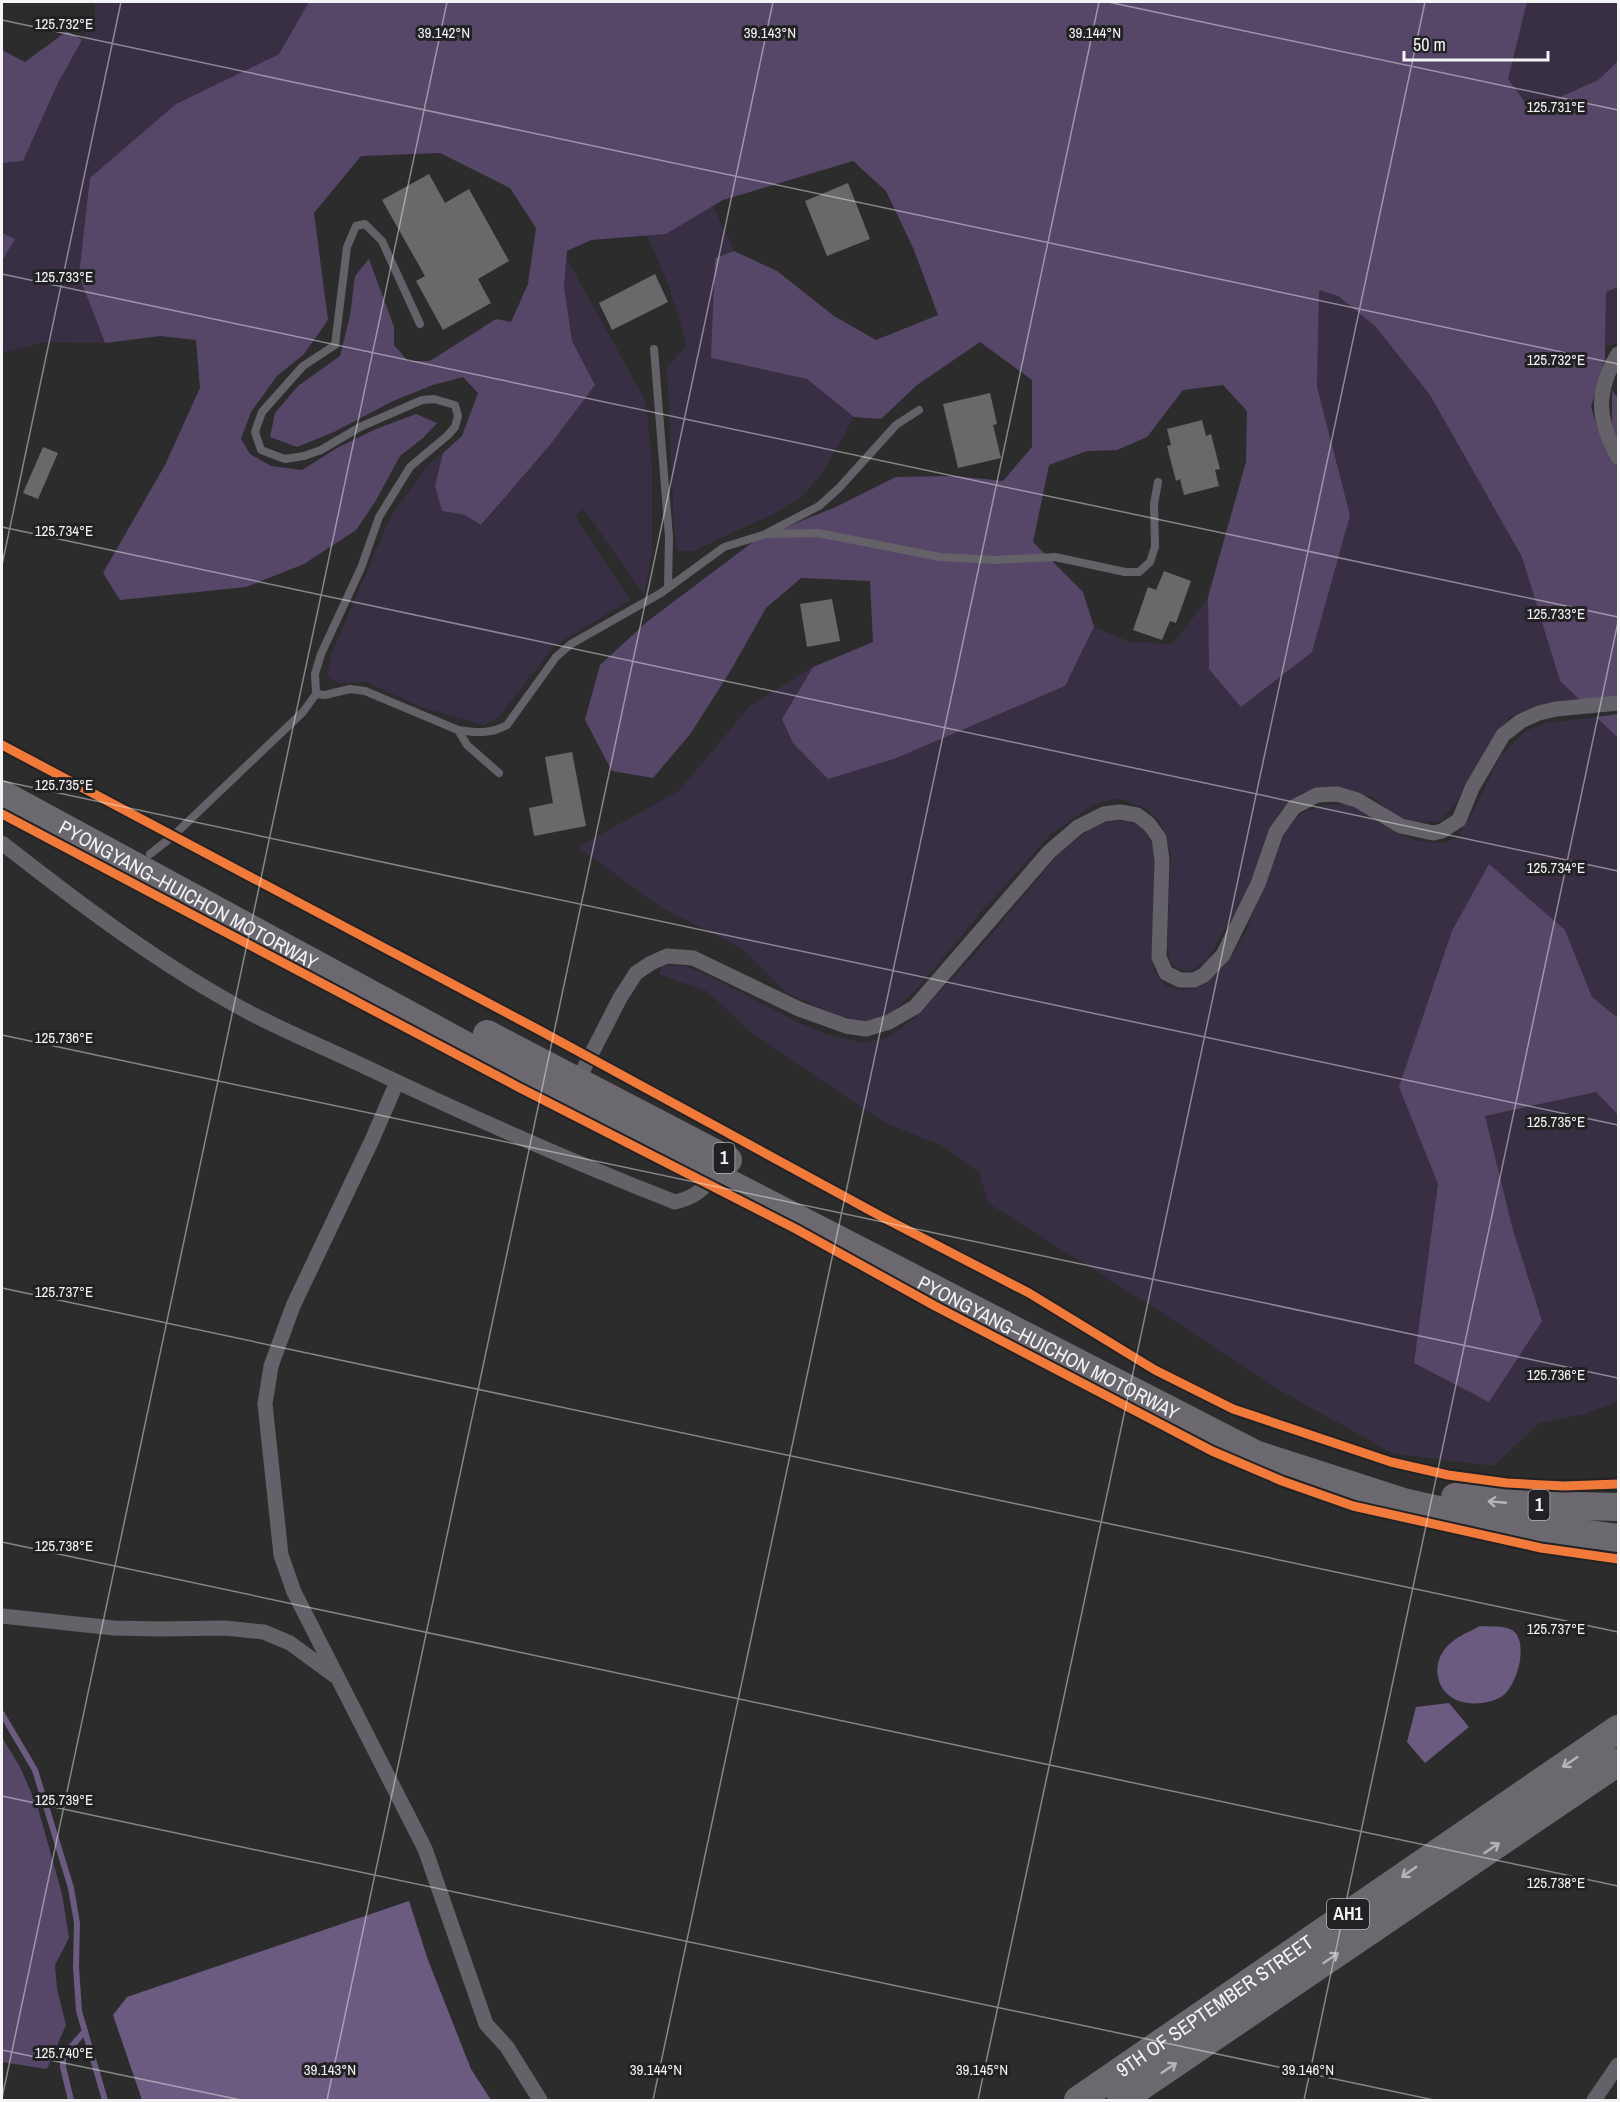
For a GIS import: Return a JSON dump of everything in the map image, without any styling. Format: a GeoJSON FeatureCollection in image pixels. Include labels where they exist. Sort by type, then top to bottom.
{"type":"FeatureCollection","features":[{"type":"Feature","properties":{"kind":"highway","name":"PYONGYANG–HUICHON MOTORWAY"},"geometry":{"type":"LineString","coordinates":[[2,780],[150,854],[1209,1416],[1272,1444],[1376,1478],[1461,1498],[1537,1505],[1618,1507]]}},
{"type":"Feature","properties":{"kind":"highway","name":"PYONGYANG–HUICHON MOTORWAY"},"geometry":{"type":"LineString","coordinates":[[2,794],[544,1088],[1255,1454],[1407,1503],[1493,1522],[1618,1538]]}},
{"type":"Feature","properties":{"kind":"highway","name":"9TH OF SEPTEMBER STREET"},"geometry":{"type":"LineString","coordinates":[[1078,2100],[1618,1729]]}},
{"type":"Feature","properties":{"kind":"highway","name":"9TH OF SEPTEMBER STREET"},"geometry":{"type":"LineString","coordinates":[[1121,2100],[1618,1762]]}},
{"type":"Feature","properties":{"kind":"street"},"geometry":{"type":"LineString","coordinates":[[1618,354],[1603,387],[1601,406],[1607,435],[1618,457]]}},
{"type":"Feature","properties":{"kind":"street"},"geometry":{"type":"LineString","coordinates":[[577,1082],[620,998],[636,973],[667,956],[693,958],[799,1009],[846,1026],[866,1029],[889,1022],[915,1007],[1049,852],[1078,827],[1104,814],[1137,815],[1149,824],[1159,838],[1162,860],[1159,957],[1166,973],[1180,980],[1194,980],[1204,975],[1223,955],[1258,884],[1275,832],[1294,807],[1317,795],[1337,794],[1357,800],[1401,826],[1433,833],[1442,831],[1459,820],[1472,788],[1503,735],[1521,721],[1556,709],[1618,703]]}},
{"type":"Feature","properties":{"kind":"street"},"geometry":{"type":"LineString","coordinates":[[2,843],[67,894],[167,964],[252,1014],[397,1082],[581,1165],[675,1203],[688,1200],[698,1194],[715,1176]]}},
{"type":"Feature","properties":{"kind":"street"},"geometry":{"type":"LineString","coordinates":[[397,1082],[293,1306],[271,1366],[265,1404],[281,1555],[294,1592],[424,1849],[486,2024],[507,2047],[540,2100]]}},
{"type":"Feature","properties":{"kind":"street"},"geometry":{"type":"LineString","coordinates":[[2,1616],[114,1628],[225,1628],[264,1632],[290,1643],[338,1678]]}},
{"type":"Feature","properties":{"kind":"street"},"geometry":{"type":"LineString","coordinates":[[1594,2100],[1618,2065]]}},
{"type":"Feature","properties":{"kind":"lane"},"geometry":{"type":"LineString","coordinates":[[150,854],[173,836],[303,712],[316,694],[315,674],[321,654],[361,568],[379,517],[410,468],[448,435],[458,416],[455,405],[434,399],[422,400],[360,427],[321,450],[304,456],[285,459],[261,450],[255,432],[262,412],[303,366],[335,345],[347,247],[356,226],[365,224],[382,241],[420,324]]}},
{"type":"Feature","properties":{"kind":"lane"},"geometry":{"type":"LineString","coordinates":[[654,349],[669,537],[668,588]]}},
{"type":"Feature","properties":{"kind":"lane"},"geometry":{"type":"LineString","coordinates":[[316,694],[350,689],[365,691],[458,730],[474,733],[495,732],[507,725],[556,657],[572,644],[668,588],[724,547],[766,534],[819,506],[839,488],[896,425],[919,410]]}},
{"type":"Feature","properties":{"kind":"lane"},"geometry":{"type":"LineString","coordinates":[[766,534],[818,533],[940,557],[995,560],[1055,557],[1125,572],[1139,572],[1150,562],[1155,547],[1154,504],[1158,482]]}},
{"type":"Feature","properties":{"kind":"lane"},"geometry":{"type":"LineString","coordinates":[[458,730],[467,745],[500,773]]}},
{"type":"Feature","properties":{"kind":"shaded area"},"geometry":{"type":"Polygon","coordinates":[[[95,2],[309,2],[279,54],[176,104],[79,276],[105,343],[45,342],[2,353],[2,261],[15,239],[2,233],[2,163],[23,161],[58,83],[95,16],[95,2]]]}},
{"type":"Feature","properties":{"kind":"shaded area"},"geometry":{"type":"Polygon","coordinates":[[[309,2],[1527,2],[1508,79],[1531,110],[1598,80],[1618,61],[1618,287],[1606,292],[1605,358],[1591,407],[1598,429],[1618,468],[1618,695],[1605,699],[1581,701],[1560,681],[1522,557],[1430,395],[1375,326],[1338,296],[1319,290],[1317,387],[1350,515],[1312,652],[1241,707],[1209,669],[1208,597],[1246,462],[1247,411],[1223,385],[1183,390],[1147,437],[1117,450],[1087,451],[1049,465],[1033,542],[1083,592],[1094,627],[1065,686],[894,759],[828,779],[793,743],[782,719],[813,667],[873,642],[870,581],[801,578],[766,608],[731,670],[691,733],[653,778],[612,771],[585,720],[600,665],[648,621],[757,539],[838,506],[896,477],[955,476],[1003,481],[1032,447],[1032,380],[980,342],[917,385],[881,419],[854,417],[807,379],[711,358],[715,258],[734,251],[777,271],[834,316],[876,340],[938,315],[914,250],[886,191],[853,161],[723,200],[666,234],[591,240],[567,251],[564,286],[572,341],[595,385],[550,445],[481,525],[465,515],[442,511],[435,486],[443,453],[462,436],[478,393],[463,377],[433,385],[393,401],[334,432],[297,447],[270,437],[275,413],[298,386],[340,356],[350,316],[355,276],[369,259],[394,327],[394,345],[408,361],[430,361],[496,319],[511,322],[528,284],[536,228],[510,188],[440,153],[361,156],[314,213],[328,320],[304,354],[277,376],[251,412],[241,439],[250,454],[271,466],[302,470],[337,448],[376,429],[416,414],[437,423],[423,438],[400,456],[375,502],[356,530],[304,564],[246,587],[120,600],[103,573],[165,465],[200,388],[196,340],[160,336],[105,343],[79,276],[90,178],[176,104],[279,54],[309,2]]]}},
{"type":"Feature","properties":{"kind":"shaded area"},"geometry":{"type":"Polygon","coordinates":[[[1527,2],[1618,2],[1618,61],[1598,80],[1531,110],[1508,79],[1527,2]]]}},
{"type":"Feature","properties":{"kind":"shaded area"},"geometry":{"type":"Polygon","coordinates":[[[67,31],[82,40],[58,83],[23,161],[2,163],[2,50],[25,62],[67,31]]]}},
{"type":"Feature","properties":{"kind":"shaded area"},"geometry":{"type":"Polygon","coordinates":[[[713,206],[734,251],[715,258],[711,358],[807,379],[854,417],[821,475],[799,499],[773,514],[693,551],[677,551],[667,367],[686,346],[670,289],[646,235],[666,234],[713,206]]]}},
{"type":"Feature","properties":{"kind":"shaded area"},"geometry":{"type":"Polygon","coordinates":[[[2,233],[15,239],[2,261],[2,233]]]}},
{"type":"Feature","properties":{"kind":"shaded area"},"geometry":{"type":"Polygon","coordinates":[[[566,257],[646,402],[652,468],[652,553],[644,595],[584,509],[575,516],[630,600],[554,646],[499,717],[484,725],[421,707],[366,682],[340,683],[327,677],[331,655],[391,516],[429,464],[443,453],[435,486],[442,511],[465,515],[482,525],[550,445],[595,385],[572,341],[564,286],[566,257]]]}},
{"type":"Feature","properties":{"kind":"shaded area"},"geometry":{"type":"Polygon","coordinates":[[[1618,287],[1618,343],[1606,346],[1606,292],[1618,287]]]}},
{"type":"Feature","properties":{"kind":"shaded area"},"geometry":{"type":"Polygon","coordinates":[[[1319,290],[1338,296],[1375,326],[1430,395],[1522,557],[1560,681],[1581,701],[1536,706],[1510,717],[1495,733],[1457,801],[1441,821],[1412,822],[1388,810],[1372,797],[1338,787],[1303,792],[1279,812],[1248,892],[1206,961],[1193,970],[1182,971],[1172,965],[1167,947],[1171,855],[1161,823],[1147,809],[1119,798],[1094,804],[1051,834],[915,991],[892,1012],[866,1023],[841,1016],[785,992],[743,949],[662,908],[578,847],[679,791],[750,706],[813,667],[782,719],[828,779],[894,759],[1065,686],[1094,627],[1130,642],[1172,644],[1208,597],[1209,669],[1242,707],[1350,515],[1317,387],[1319,290]]]}},
{"type":"Feature","properties":{"kind":"shaded area"},"geometry":{"type":"Polygon","coordinates":[[[1612,390],[1618,398],[1618,442],[1612,427],[1612,390]]]}},
{"type":"Feature","properties":{"kind":"shaded area"},"geometry":{"type":"Polygon","coordinates":[[[1618,714],[1618,738],[1596,717],[1618,714]]]}},
{"type":"Feature","properties":{"kind":"shaded area"},"geometry":{"type":"Polygon","coordinates":[[[1596,717],[1618,738],[1618,1018],[1592,997],[1565,930],[1399,1087],[1438,1184],[1414,1363],[1542,1321],[1513,1230],[1485,1116],[1596,1092],[1618,1115],[1618,1402],[1584,1414],[1539,1423],[1494,1466],[1394,1454],[1276,1388],[1172,1319],[988,1203],[979,1172],[941,1145],[885,1123],[752,1033],[707,991],[660,975],[661,966],[685,966],[710,976],[797,1022],[827,1034],[862,1043],[889,1037],[913,1019],[969,961],[1060,852],[1090,829],[1113,820],[1131,822],[1143,828],[1155,851],[1153,969],[1165,986],[1183,990],[1201,986],[1224,966],[1246,932],[1282,834],[1301,814],[1323,805],[1345,804],[1364,810],[1390,828],[1415,841],[1444,843],[1458,836],[1476,806],[1499,758],[1526,731],[1545,723],[1596,717]]]}},
{"type":"Feature","properties":{"kind":"shaded area"},"geometry":{"type":"Polygon","coordinates":[[[1489,864],[1565,930],[1592,997],[1618,1018],[1618,1115],[1596,1092],[1485,1116],[1513,1230],[1542,1321],[1489,1402],[1414,1363],[1438,1184],[1399,1087],[1452,931],[1489,864]]]}},
{"type":"Feature","properties":{"kind":"shaded area"},"geometry":{"type":"Polygon","coordinates":[[[1480,1626],[1509,1628],[1517,1636],[1521,1654],[1516,1676],[1505,1693],[1495,1700],[1484,1703],[1459,1701],[1450,1697],[1440,1683],[1438,1665],[1440,1657],[1452,1642],[1480,1626]]]}},
{"type":"Feature","properties":{"kind":"shaded area"},"geometry":{"type":"Polygon","coordinates":[[[1449,1703],[1469,1727],[1425,1763],[1407,1742],[1416,1707],[1449,1703]]]}},
{"type":"Feature","properties":{"kind":"shaded area"},"geometry":{"type":"Polygon","coordinates":[[[2,1737],[20,1767],[38,1808],[62,1894],[69,1938],[55,1965],[57,1989],[66,2025],[47,2069],[2,2062],[2,1737]]]}},
{"type":"Feature","properties":{"kind":"shaded area"},"geometry":{"type":"Polygon","coordinates":[[[409,1901],[428,1960],[471,2069],[491,2100],[142,2100],[113,2015],[127,1997],[409,1901]]]}},
{"type":"Feature","properties":{"kind":"building"},"geometry":{"type":"Polygon","coordinates":[[[429,174],[445,203],[469,189],[509,261],[478,279],[491,303],[443,330],[416,281],[425,276],[382,200],[429,174]]]}},
{"type":"Feature","properties":{"kind":"building"},"geometry":{"type":"Polygon","coordinates":[[[848,183],[870,239],[827,256],[805,201],[848,183]]]}},
{"type":"Feature","properties":{"kind":"building"},"geometry":{"type":"Polygon","coordinates":[[[655,274],[668,302],[612,330],[599,303],[655,274]]]}},
{"type":"Feature","properties":{"kind":"building"},"geometry":{"type":"Polygon","coordinates":[[[990,393],[997,424],[993,425],[1001,458],[958,468],[943,404],[990,393]]]}},
{"type":"Feature","properties":{"kind":"building"},"geometry":{"type":"Polygon","coordinates":[[[1202,420],[1206,436],[1211,434],[1220,469],[1215,470],[1219,486],[1184,495],[1180,479],[1176,481],[1167,446],[1171,445],[1167,429],[1202,420]]]}},
{"type":"Feature","properties":{"kind":"building"},"geometry":{"type":"Polygon","coordinates":[[[43,447],[58,453],[38,499],[23,493],[43,447]]]}},
{"type":"Feature","properties":{"kind":"building"},"geometry":{"type":"Polygon","coordinates":[[[1164,571],[1191,581],[1176,623],[1170,621],[1162,640],[1133,630],[1148,587],[1156,590],[1164,571]]]}},
{"type":"Feature","properties":{"kind":"building"},"geometry":{"type":"Polygon","coordinates":[[[832,599],[840,641],[807,647],[800,604],[832,599]]]}},
{"type":"Feature","properties":{"kind":"building"},"geometry":{"type":"Polygon","coordinates":[[[572,752],[586,826],[534,836],[529,808],[553,803],[545,757],[572,752]]]}},
{"type":"Feature","properties":{"kind":"waterway"},"geometry":{"type":"LineString","coordinates":[[2,1714],[35,1770],[71,1888],[77,1923],[76,1967],[79,2011],[105,2100]]}},
{"type":"Feature","properties":{"kind":"waterway"},"geometry":{"type":"LineString","coordinates":[[71,2100],[63,2067],[63,2056],[85,2031]]}},
{"type":"Feature","properties":{"kind":"cycle path"},"geometry":{"type":"LineString","coordinates":[[2,745],[539,1030],[884,1218],[1029,1293],[1155,1370],[1233,1409],[1391,1462],[1448,1475],[1507,1483],[1564,1486],[1618,1484]]}},
{"type":"Feature","properties":{"kind":"cycle path"},"geometry":{"type":"LineString","coordinates":[[2,814],[520,1088],[796,1229],[935,1306],[1212,1451],[1282,1481],[1353,1506],[1541,1548],[1618,1559]]}}]}
